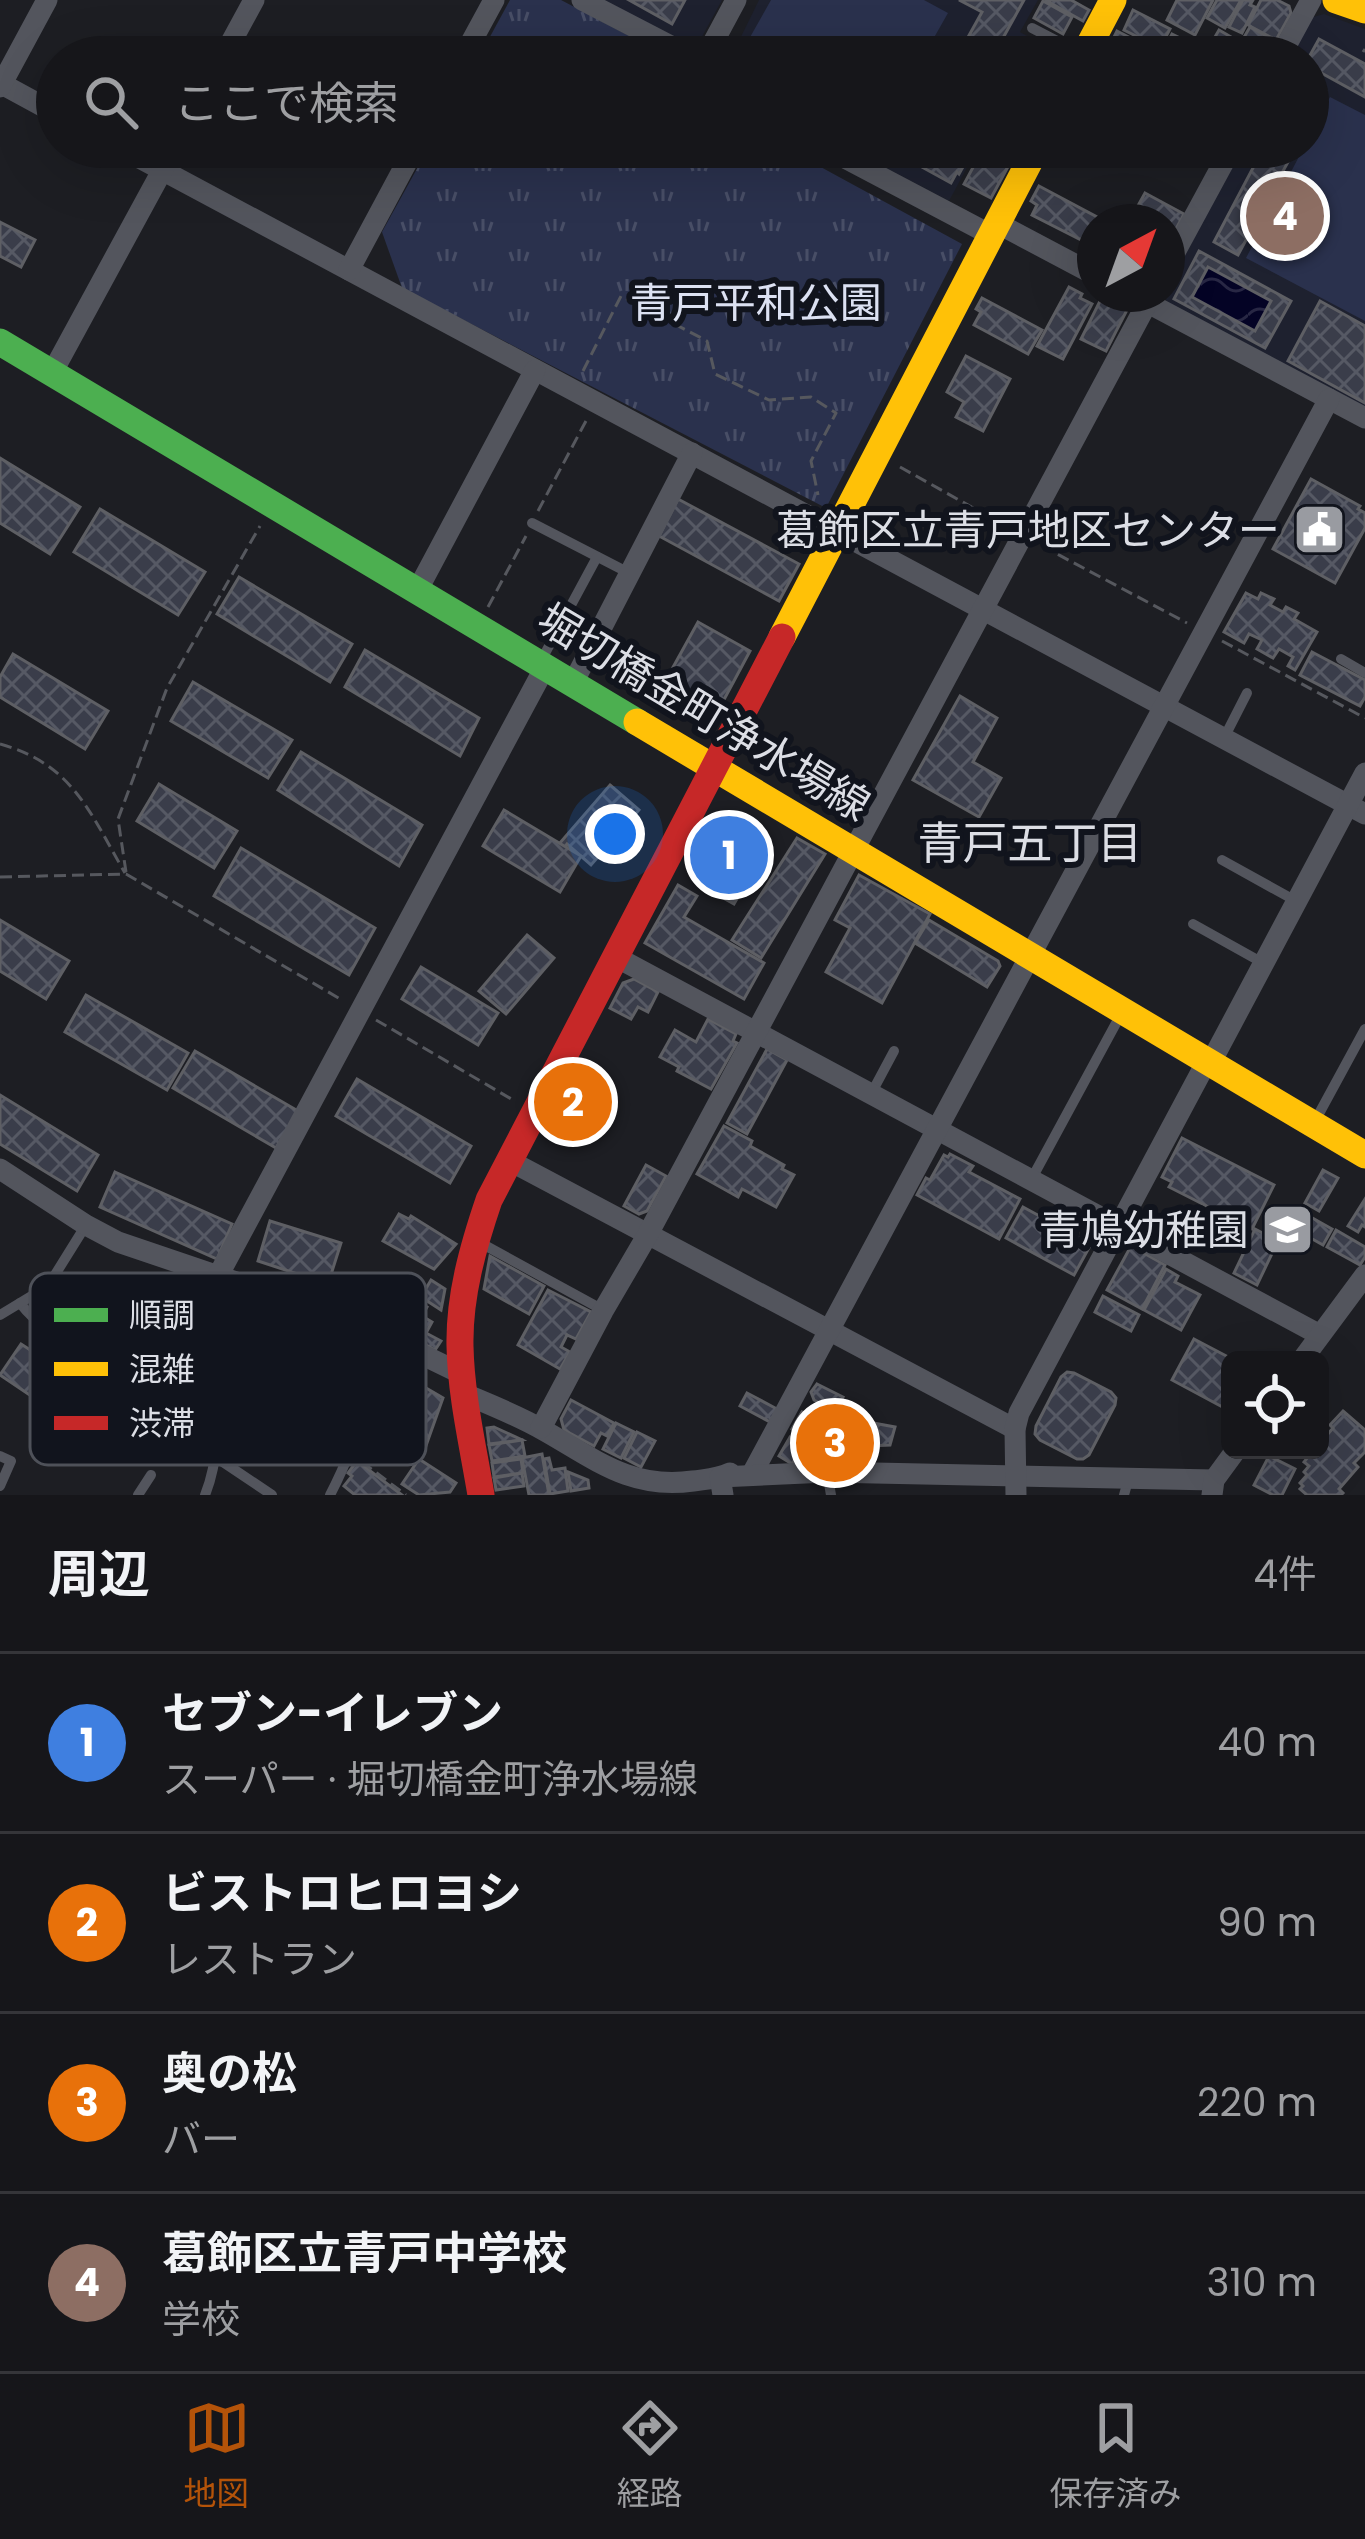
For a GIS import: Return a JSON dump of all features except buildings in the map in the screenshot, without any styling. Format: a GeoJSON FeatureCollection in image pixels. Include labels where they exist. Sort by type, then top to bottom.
{"type":"FeatureCollection","features":[{"type":"Feature","properties":{"kind":"street"},"geometry":{"type":"LineString","coordinates":[[36,103],[1,84],[47,0]]}},
{"type":"Feature","properties":{"kind":"street"},"geometry":{"type":"LineString","coordinates":[[234,36],[254,0]]}},
{"type":"Feature","properties":{"kind":"street"},"geometry":{"type":"LineString","coordinates":[[474,36],[494,0]]}},
{"type":"Feature","properties":{"kind":"street"},"geometry":{"type":"LineString","coordinates":[[583,0],[652,36]]}},
{"type":"Feature","properties":{"kind":"street"},"geometry":{"type":"LineString","coordinates":[[717,36],[736,0]]}},
{"type":"Feature","properties":{"kind":"street"},"geometry":{"type":"LineString","coordinates":[[1095,36],[1113,0]]}},
{"type":"Feature","properties":{"kind":"street"},"geometry":{"type":"LineString","coordinates":[[1291,36],[1310,0]]}},
{"type":"Feature","properties":{"kind":"street"},"geometry":{"type":"LineString","coordinates":[[1336,0],[1365,10]]}},
{"type":"Feature","properties":{"kind":"street"},"geometry":{"type":"LineString","coordinates":[[156,168],[1356,809]]}},
{"type":"Feature","properties":{"kind":"street"},"geometry":{"type":"LineString","coordinates":[[52,374],[164,168]]}},
{"type":"Feature","properties":{"kind":"street"},"geometry":{"type":"LineString","coordinates":[[349,270],[404,168]]}},
{"type":"Feature","properties":{"kind":"street"},"geometry":{"type":"LineString","coordinates":[[868,168],[1077,267]]}},
{"type":"Feature","properties":{"kind":"street"},"geometry":{"type":"LineString","coordinates":[[478,1494],[460,1345],[475,1239],[489,1200],[1026,168]]}},
{"type":"Feature","properties":{"kind":"street"},"geometry":{"type":"LineString","coordinates":[[1185,234],[1221,168]]}},
{"type":"Feature","properties":{"kind":"street"},"geometry":{"type":"LineString","coordinates":[[541,1428],[854,850],[1136,312]]}},
{"type":"Feature","properties":{"kind":"street"},"geometry":{"type":"LineString","coordinates":[[1171,312],[1365,418]]}},
{"type":"Feature","properties":{"kind":"street","name":"堀切橋金町浄水場線"},"geometry":{"type":"LineString","coordinates":[[0,342],[1365,1155]]}},
{"type":"Feature","properties":{"kind":"street"},"geometry":{"type":"LineString","coordinates":[[417,591],[536,370]]}},
{"type":"Feature","properties":{"kind":"street"},"geometry":{"type":"LineString","coordinates":[[426,1361],[634,1479],[722,1486],[757,1467],[1329,398]]}},
{"type":"Feature","properties":{"kind":"street"},"geometry":{"type":"LineString","coordinates":[[573,683],[692,453]]}},
{"type":"Feature","properties":{"kind":"street"},"geometry":{"type":"LineString","coordinates":[[220,1273],[542,665]]}},
{"type":"Feature","properties":{"kind":"street"},"geometry":{"type":"LineString","coordinates":[[1016,1485],[1019,1413],[1296,901],[1356,809],[1365,773]]}},
{"type":"Feature","properties":{"kind":"street"},"geometry":{"type":"LineString","coordinates":[[616,957],[1320,1335]]}},
{"type":"Feature","properties":{"kind":"street"},"geometry":{"type":"LineString","coordinates":[[510,1161],[1015,1429]]}},
{"type":"Feature","properties":{"kind":"street"},"geometry":{"type":"LineString","coordinates":[[0,1169],[118,1242],[209,1273]]}},
{"type":"Feature","properties":{"kind":"street"},"geometry":{"type":"LineString","coordinates":[[1308,1351],[1365,1275]]}},
{"type":"Feature","properties":{"kind":"street"},"geometry":{"type":"LineString","coordinates":[[757,1467],[829,1484],[1213,1488],[1231,1459]]}},
{"type":"Feature","properties":{"kind":"lane"},"geometry":{"type":"LineString","coordinates":[[1032,28],[1047,36]]}},
{"type":"Feature","properties":{"kind":"lane"},"geometry":{"type":"LineString","coordinates":[[532,523],[631,574]]}},
{"type":"Feature","properties":{"kind":"lane"},"geometry":{"type":"LineString","coordinates":[[542,665],[597,557]]}},
{"type":"Feature","properties":{"kind":"lane"},"geometry":{"type":"LineString","coordinates":[[1341,659],[1365,673]]}},
{"type":"Feature","properties":{"kind":"lane"},"geometry":{"type":"LineString","coordinates":[[1224,739],[1247,693]]}},
{"type":"Feature","properties":{"kind":"lane"},"geometry":{"type":"LineString","coordinates":[[1222,860],[1296,901]]}},
{"type":"Feature","properties":{"kind":"lane"},"geometry":{"type":"LineString","coordinates":[[1193,924],[1264,964]]}},
{"type":"Feature","properties":{"kind":"lane"},"geometry":{"type":"LineString","coordinates":[[1031,1180],[1123,1011]]}},
{"type":"Feature","properties":{"kind":"lane"},"geometry":{"type":"LineString","coordinates":[[1314,1124],[1365,1029]]}},
{"type":"Feature","properties":{"kind":"lane"},"geometry":{"type":"LineString","coordinates":[[871,1094],[894,1051]]}},
{"type":"Feature","properties":{"kind":"lane"},"geometry":{"type":"LineString","coordinates":[[56,1273],[86,1225]]}},
{"type":"Feature","properties":{"kind":"lane"},"geometry":{"type":"LineString","coordinates":[[475,1239],[603,1311]]}},
{"type":"Feature","properties":{"kind":"lane"},"geometry":{"type":"LineString","coordinates":[[0,1316],[30,1297]]}},
{"type":"Feature","properties":{"kind":"lane"},"geometry":{"type":"LineString","coordinates":[[20,1303],[30,1313]]}},
{"type":"Feature","properties":{"kind":"lane"},"geometry":{"type":"LineString","coordinates":[[0,1456],[11,1461],[0,1486]]}},
{"type":"Feature","properties":{"kind":"lane"},"geometry":{"type":"LineString","coordinates":[[205,1495],[215,1465]]}},
{"type":"Feature","properties":{"kind":"lane"},"geometry":{"type":"LineString","coordinates":[[227,1465],[272,1495]]}},
{"type":"Feature","properties":{"kind":"lane"},"geometry":{"type":"LineString","coordinates":[[330,1495],[345,1465]]}},
{"type":"Feature","properties":{"kind":"lane"},"geometry":{"type":"LineString","coordinates":[[138,1495],[151,1475]]}},
{"type":"Feature","properties":{"kind":"path"},"geometry":{"type":"LineString","coordinates":[[580,378],[622,296],[707,341],[716,374],[770,400],[811,397],[836,413],[812,460],[820,502]]}},
{"type":"Feature","properties":{"kind":"path"},"geometry":{"type":"LineString","coordinates":[[897,465],[1365,718]]}},
{"type":"Feature","properties":{"kind":"path"},"geometry":{"type":"LineString","coordinates":[[126,874],[118,819],[167,688],[272,505]]}},
{"type":"Feature","properties":{"kind":"path"},"geometry":{"type":"LineString","coordinates":[[0,744],[36,756],[76,790],[126,874],[535,1114]]}},
{"type":"Feature","properties":{"kind":"path"},"geometry":{"type":"LineString","coordinates":[[0,877],[126,874]]}},
{"type":"Feature","properties":{"kind":"path"},"geometry":{"type":"LineString","coordinates":[[366,1465],[406,1495]]}},
{"type":"Feature","properties":{"kind":"shaded area"},"geometry":{"type":"Polygon","coordinates":[[[597,0],[722,0],[702,36],[668,36],[597,0]]]}},
{"type":"Feature","properties":{"kind":"shaded area"},"geometry":{"type":"Polygon","coordinates":[[[759,0],[1038,0],[1020,32],[1027,36],[741,36],[759,0]]]}},
{"type":"Feature","properties":{"kind":"shaded area"},"geometry":{"type":"Polygon","coordinates":[[[1324,14],[1365,29],[1365,411],[1182,312],[1185,255],[1230,168],[1329,168],[1329,36],[1300,36],[1310,18],[1324,14]]]}},
{"type":"Feature","properties":{"kind":"shaded area"},"geometry":{"type":"Polygon","coordinates":[[[886,168],[967,168],[949,201],[886,168]]]}},
{"type":"Feature","properties":{"kind":"green space"},"geometry":{"type":"Polygon","coordinates":[[[510,0],[561,0],[629,36],[490,36],[510,0]]]}},
{"type":"Feature","properties":{"kind":"green space"},"geometry":{"type":"Polygon","coordinates":[[[771,0],[924,0],[948,13],[935,36],[751,36],[771,0]]]}},
{"type":"Feature","properties":{"kind":"green space"},"geometry":{"type":"Polygon","coordinates":[[[1329,99],[1365,115],[1365,321],[1246,258],[1293,168],[1329,168],[1329,99]]]}},
{"type":"Feature","properties":{"kind":"green space","name":"青戸平和公園"},"geometry":{"type":"Polygon","coordinates":[[[417,168],[823,168],[962,244],[826,508],[402,288],[382,232],[417,168]]]}},
{"type":"Feature","properties":{"kind":"water"},"geometry":{"type":"Polygon","coordinates":[[[1208,267],[1271,301],[1255,331],[1192,297],[1208,267]]]}},
{"type":"Feature","properties":{"kind":"traffic: fast"},"geometry":{"type":"LineString","coordinates":[[0,342],[637,722]]}},
{"type":"Feature","properties":{"kind":"traffic: slow"},"geometry":{"type":"LineString","coordinates":[[1094,36],[1113,0]]}},
{"type":"Feature","properties":{"kind":"traffic: slow"},"geometry":{"type":"LineString","coordinates":[[1336,0],[1365,10]]}},
{"type":"Feature","properties":{"kind":"traffic: slow"},"geometry":{"type":"LineString","coordinates":[[782,637],[1026,168]]}},
{"type":"Feature","properties":{"kind":"traffic: slow"},"geometry":{"type":"LineString","coordinates":[[637,722],[1365,1155]]}},
{"type":"Feature","properties":{"kind":"traffic: jam"},"geometry":{"type":"LineString","coordinates":[[481,1495],[463,1383],[460,1327],[468,1272],[489,1200],[782,637]]}},
{"type":"Feature","properties":{"kind":"place","name":"葛飾区立青戸中学校"},"geometry":{"type":"Point","coordinates":[1285,216]}},
{"type":"Feature","properties":{"kind":"place","name":"葛飾区立青戸地区センター"},"geometry":{"type":"Point","coordinates":[1319,530]}},
{"type":"Feature","properties":{"kind":"place","name":"セブン-イレブン"},"geometry":{"type":"Point","coordinates":[729,855]}},
{"type":"Feature","properties":{"kind":"place","name":"ビストロヒロヨシ"},"geometry":{"type":"Point","coordinates":[573,1102]}},
{"type":"Feature","properties":{"kind":"place","name":"青鳩幼稚園"},"geometry":{"type":"Point","coordinates":[1288,1230]}},
{"type":"Feature","properties":{"kind":"place","name":"奥の松"},"geometry":{"type":"Point","coordinates":[835,1443]}},
{"type":"Feature","properties":{"kind":"district","name":"青戸五丁目"},"geometry":{"type":"Point","coordinates":[1030,843]}}]}
